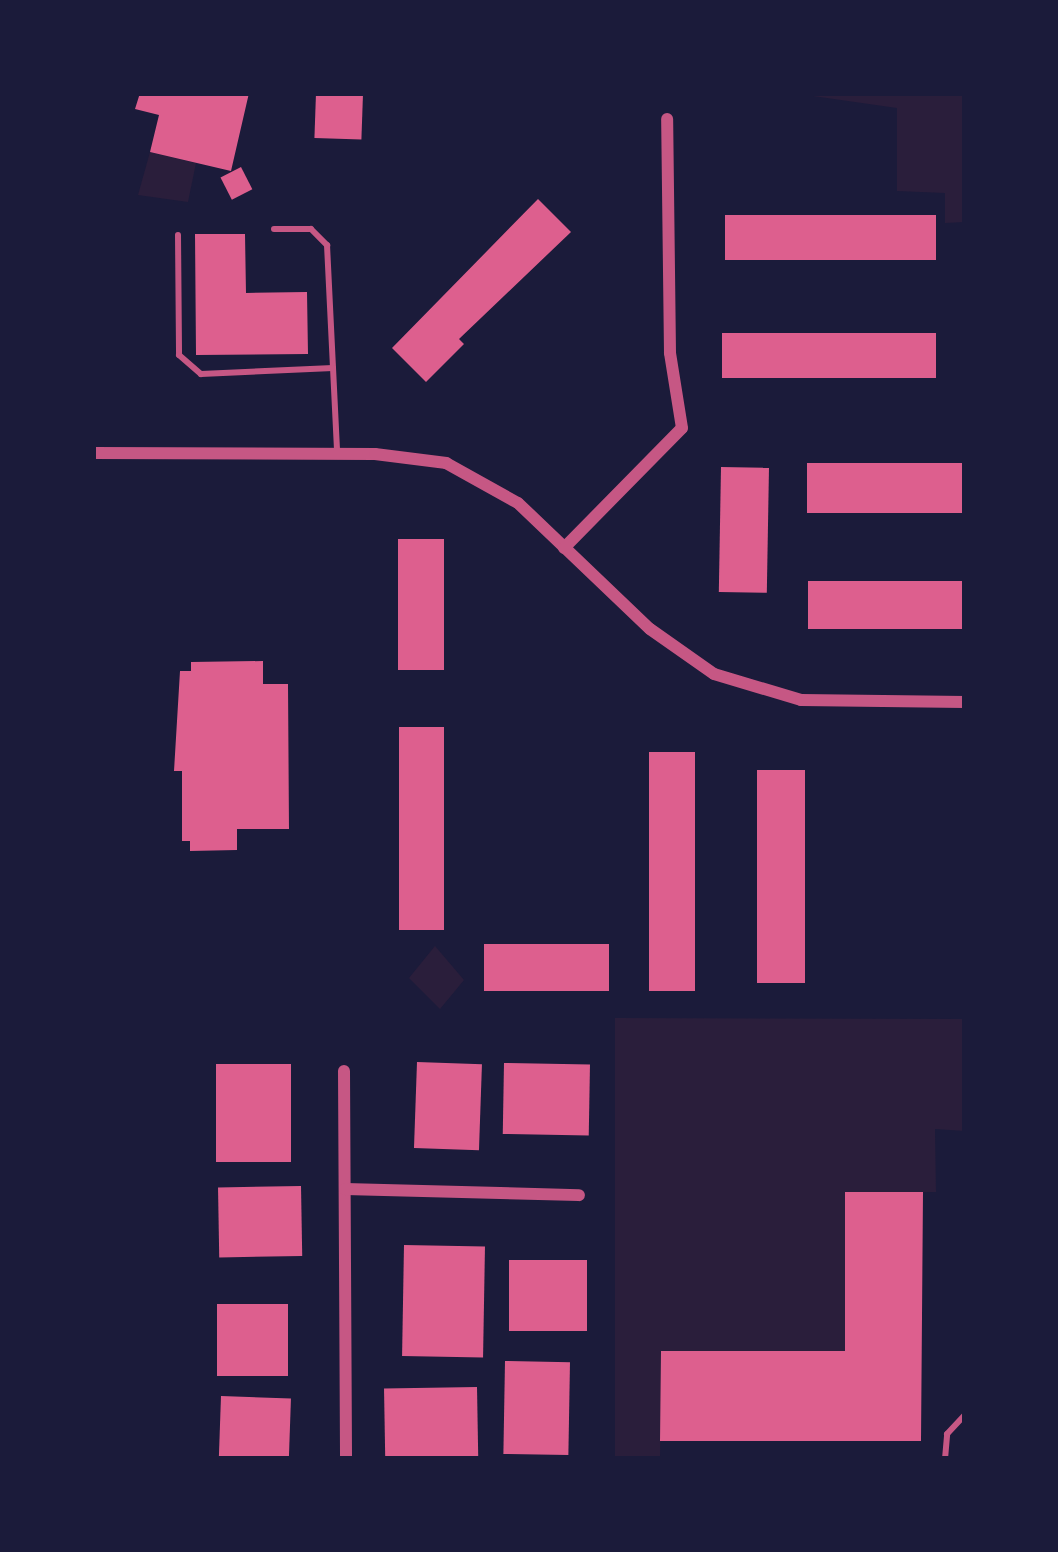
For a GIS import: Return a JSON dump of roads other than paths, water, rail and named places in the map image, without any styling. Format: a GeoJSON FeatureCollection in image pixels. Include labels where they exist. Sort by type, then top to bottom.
{"type":"FeatureCollection","features":[{"type":"Feature","properties":{"kind":"street"},"geometry":{"type":"LineString","coordinates":[[564,548],[682,428],[670,352],[667,119]]}},
{"type":"Feature","properties":{"kind":"street"},"geometry":{"type":"LineString","coordinates":[[93,453],[337,453],[418,458],[471,473],[518,502],[670,646],[726,680],[801,700],[965,702]]}},
{"type":"Feature","properties":{"kind":"street"},"geometry":{"type":"LineString","coordinates":[[344,1071],[346,1459]]}},
{"type":"Feature","properties":{"kind":"street"},"geometry":{"type":"LineString","coordinates":[[345,1189],[579,1195]]}},
{"type":"Feature","properties":{"kind":"lane"},"geometry":{"type":"LineString","coordinates":[[274,229],[311,229],[327,245],[337,453]]}},
{"type":"Feature","properties":{"kind":"lane"},"geometry":{"type":"LineString","coordinates":[[178,235],[179,355],[201,374],[333,368]]}},
{"type":"Feature","properties":{"kind":"lane"},"geometry":{"type":"LineString","coordinates":[[945,1459],[946,1434],[965,1415]]}}]}
